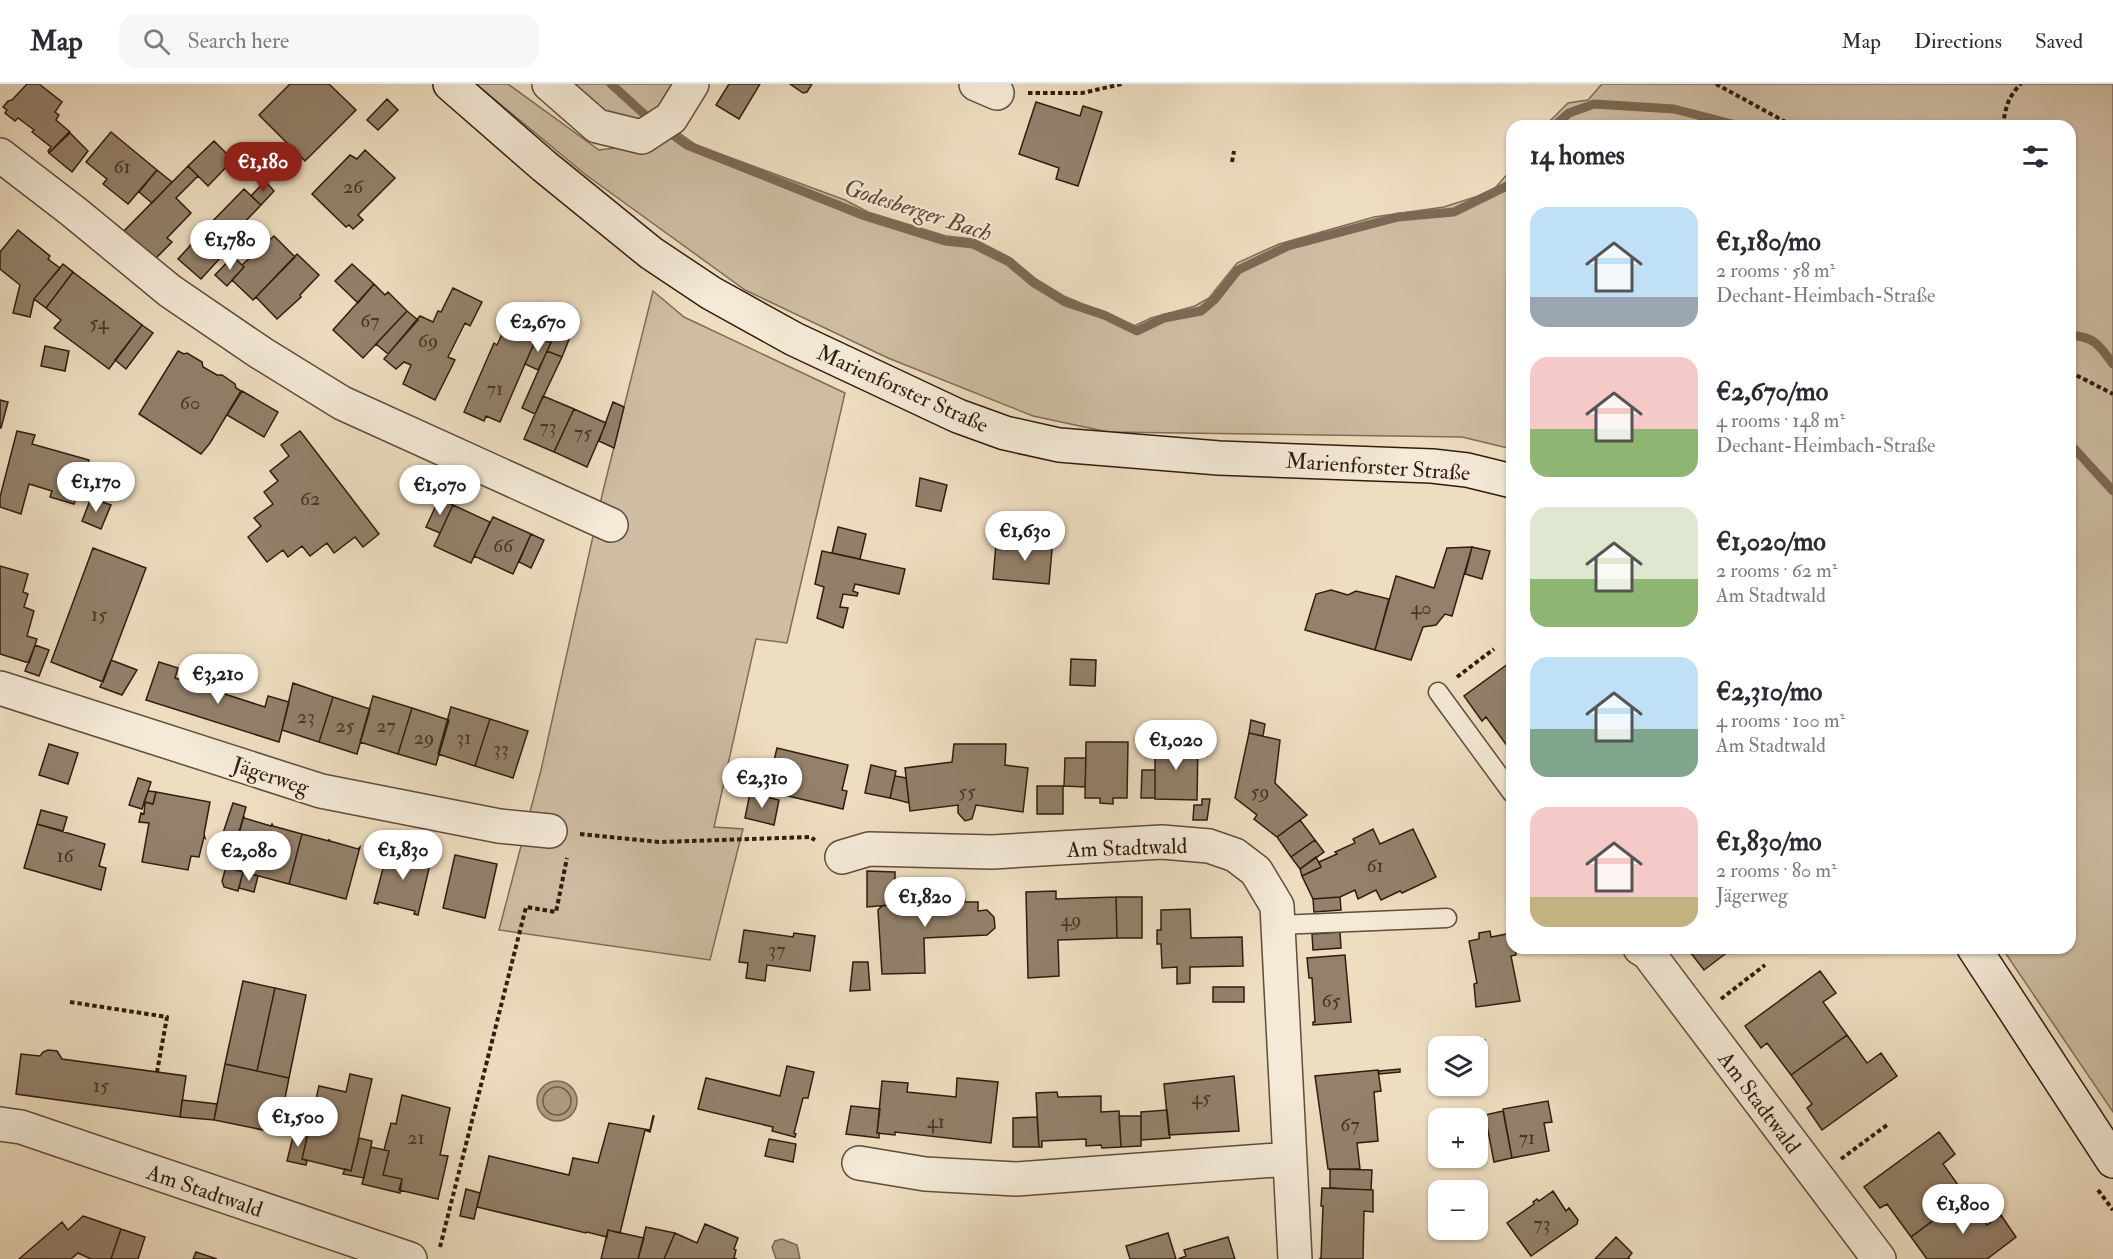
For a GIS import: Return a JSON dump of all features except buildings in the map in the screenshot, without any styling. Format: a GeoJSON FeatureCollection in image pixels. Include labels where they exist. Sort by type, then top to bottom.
{"type":"FeatureCollection","features":[{"type":"Feature","properties":{"kind":"street","name":"Marienforster Straße"},"geometry":{"type":"LineString","coordinates":[[450,84],[544,166],[651,253],[711,293],[794,339],[958,416],[1005,433],[1059,445],[1219,458],[1432,466],[1467,470],[1506,480]]}},
{"type":"Feature","properties":{"kind":"street"},"geometry":{"type":"LineString","coordinates":[[549,84],[597,126],[642,136],[671,118],[692,84]]}},
{"type":"Feature","properties":{"kind":"street"},"geometry":{"type":"LineString","coordinates":[[0,154],[170,291],[281,366],[342,403],[611,525]]}},
{"type":"Feature","properties":{"kind":"street","name":"Jägerweg"},"geometry":{"type":"LineString","coordinates":[[0,688],[321,791],[499,826],[561,832]]}},
{"type":"Feature","properties":{"kind":"street","name":"Am Stadtwald"},"geometry":{"type":"LineString","coordinates":[[842,856],[868,849],[992,852],[1161,842],[1209,846],[1235,855],[1256,870],[1277,906],[1295,1259]]}},
{"type":"Feature","properties":{"kind":"street","name":"Am Stadtwald"},"geometry":{"type":"LineString","coordinates":[[1649,954],[1878,1259]]}},
{"type":"Feature","properties":{"kind":"street"},"geometry":{"type":"LineString","coordinates":[[1978,954],[2113,1161]]}},
{"type":"Feature","properties":{"kind":"street","name":"Am Stadtwald"},"geometry":{"type":"LineString","coordinates":[[0,1124],[21,1127],[425,1253]]}},
{"type":"Feature","properties":{"kind":"street"},"geometry":{"type":"LineString","coordinates":[[859,1163],[925,1174],[1016,1179],[1290,1159]]}},
{"type":"Feature","properties":{"kind":"lane"},"geometry":{"type":"LineString","coordinates":[[1438,692],[1506,785]]}},
{"type":"Feature","properties":{"kind":"lane"},"geometry":{"type":"LineString","coordinates":[[1278,925],[1447,918]]}},
{"type":"Feature","properties":{"kind":"path"},"geometry":{"type":"LineString","coordinates":[[987,89],[1082,93],[1122,84]]}},
{"type":"Feature","properties":{"kind":"path"},"geometry":{"type":"LineString","coordinates":[[1716,84],[1782,120]]}},
{"type":"Feature","properties":{"kind":"path"},"geometry":{"type":"LineString","coordinates":[[2004,120],[2011,93],[2021,84]]}},
{"type":"Feature","properties":{"kind":"path"},"geometry":{"type":"LineString","coordinates":[[1232,162],[1234,152]]}},
{"type":"Feature","properties":{"kind":"path"},"geometry":{"type":"LineString","coordinates":[[2076,375],[2113,394]]}},
{"type":"Feature","properties":{"kind":"path"},"geometry":{"type":"LineString","coordinates":[[1438,692],[1494,650]]}},
{"type":"Feature","properties":{"kind":"path"},"geometry":{"type":"LineString","coordinates":[[425,1253],[526,907],[556,912],[561,832],[659,842],[810,837],[842,856]]}},
{"type":"Feature","properties":{"kind":"path"},"geometry":{"type":"LineString","coordinates":[[1697,1018],[1765,965]]}},
{"type":"Feature","properties":{"kind":"path"},"geometry":{"type":"LineString","coordinates":[[70,1002],[167,1017],[157,1072]]}},
{"type":"Feature","properties":{"kind":"path"},"geometry":{"type":"LineString","coordinates":[[1817,1177],[1887,1125]]}},
{"type":"Feature","properties":{"kind":"shaded area"},"geometry":{"type":"Polygon","coordinates":[[[476,84],[508,84],[599,150],[649,144],[671,127],[696,145],[845,200],[868,212],[946,236],[974,239],[1011,258],[1036,279],[1064,296],[1134,326],[1151,318],[1195,306],[1209,298],[1237,263],[1279,244],[1374,217],[1444,207],[1495,188],[1506,176],[1506,448],[1462,437],[1108,432],[1033,416],[888,358],[745,290],[586,175],[476,84]]]}},
{"type":"Feature","properties":{"kind":"shaded area"},"geometry":{"type":"Polygon","coordinates":[[[569,84],[673,84],[663,109],[642,127],[605,119],[569,84]]]}},
{"type":"Feature","properties":{"kind":"shaded area"},"geometry":{"type":"Polygon","coordinates":[[[1602,84],[2113,84],[2113,1112],[2006,954],[2076,954],[2076,120],[1551,120],[1568,103],[1588,100],[1602,84]]]}},
{"type":"Feature","properties":{"kind":"shaded area"},"geometry":{"type":"Polygon","coordinates":[[[653,291],[684,317],[845,393],[787,643],[756,639],[714,827],[743,829],[710,960],[499,930],[541,770],[603,491],[653,291]]]}},
{"type":"Feature","properties":{"kind":"water"},"geometry":{"type":"Polygon","coordinates":[[[557,1081],[571,1087],[577,1101],[571,1115],[557,1121],[543,1115],[537,1101],[543,1087],[557,1081]]]}},
{"type":"Feature","properties":{"kind":"water"},"geometry":{"type":"Polygon","coordinates":[[[782,1239],[797,1245],[800,1259],[776,1259],[772,1247],[775,1241],[782,1239]]]}},
{"type":"Feature","properties":{"kind":"waterway","name":"Godesberger Bach"},"geometry":{"type":"LineString","coordinates":[[611,84],[654,123]]}},
{"type":"Feature","properties":{"kind":"waterway","name":"Godesberger Bach"},"geometry":{"type":"LineString","coordinates":[[1561,120],[1569,113],[1594,104],[1674,109],[1717,120]]}},
{"type":"Feature","properties":{"kind":"waterway","name":"Godesberger Bach"},"geometry":{"type":"LineString","coordinates":[[666,130],[687,145],[865,216],[945,241],[973,244],[1009,262],[1034,283],[1065,302],[1104,315],[1137,331],[1164,318],[1201,311],[1215,299],[1238,270],[1288,246],[1398,217],[1454,212],[1506,186]]}},
{"type":"Feature","properties":{"kind":"waterway"},"geometry":{"type":"LineString","coordinates":[[2076,336],[2096,343],[2113,364]]}},
{"type":"Feature","properties":{"kind":"waterway","name":"Godesberger Bach"},"geometry":{"type":"LineString","coordinates":[[2076,451],[2113,491]]}}]}
